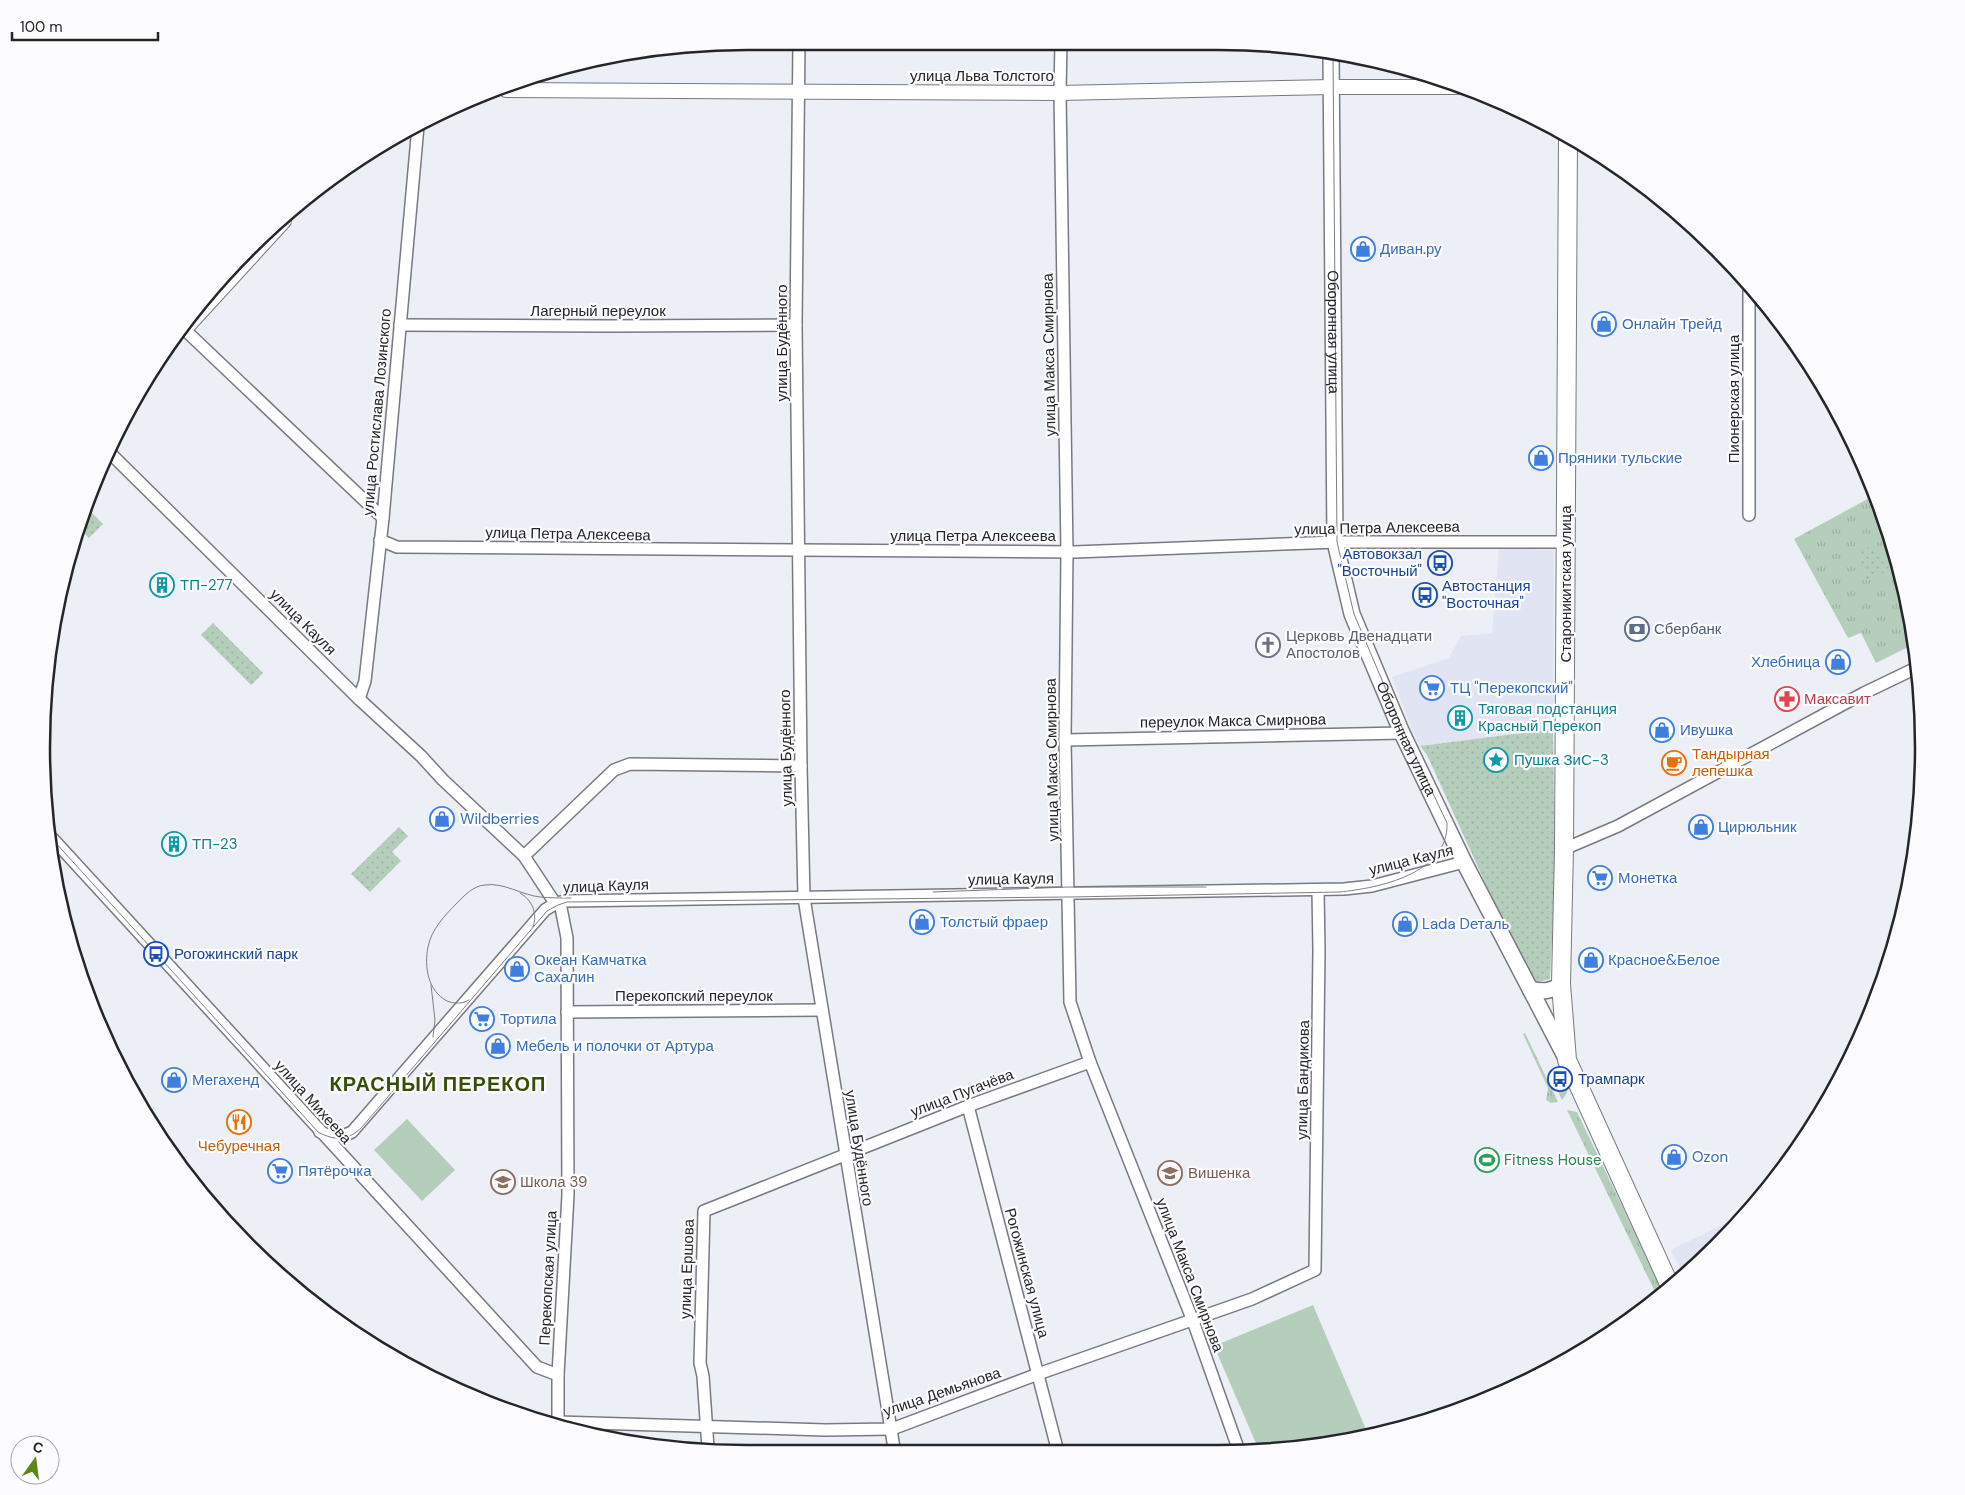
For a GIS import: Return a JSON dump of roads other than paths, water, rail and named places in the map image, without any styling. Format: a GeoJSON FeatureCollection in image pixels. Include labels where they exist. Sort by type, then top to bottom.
{"type":"FeatureCollection","features":[{"type":"Feature","properties":{"kind":"main road","name":"Оборонная улица"},"geometry":{"type":"LineString","coordinates":[[1332,60],[1336,542],[1352,614],[1402,733],[1464,862],[1567,1060],[1667,1280]]}},
{"type":"Feature","properties":{"kind":"main road","name":"Староникитская улица"},"geometry":{"type":"LineString","coordinates":[[1567,1060],[1561,984],[1564,849],[1568,144]]}},
{"type":"Feature","properties":{"kind":"main road"},"geometry":{"type":"LineString","coordinates":[[1530,989],[1548,991],[1555,989],[1561,984]]}},
{"type":"Feature","properties":{"kind":"street","name":"улица Будённого"},"geometry":{"type":"LineString","coordinates":[[799,50],[796,325],[804,898],[894,1445]]}},
{"type":"Feature","properties":{"kind":"street","name":"улица Макса Смирнова"},"geometry":{"type":"LineString","coordinates":[[1061,50],[1067,552],[1065,740],[1070,1002],[1090,1062],[1192,1321],[1237,1445]]}},
{"type":"Feature","properties":{"kind":"street","name":"улица Льва Толстого"},"geometry":{"type":"LineString","coordinates":[[515,90],[1060,93],[1332,86],[1442,87]]}},
{"type":"Feature","properties":{"kind":"street","name":"улица Ростислава Лозинского"},"geometry":{"type":"LineString","coordinates":[[359,699],[365,681],[383,518],[417,133]]}},
{"type":"Feature","properties":{"kind":"street"},"geometry":{"type":"LineString","coordinates":[[221,291],[254,254]]}},
{"type":"Feature","properties":{"kind":"street","name":"Пионерская улица"},"geometry":{"type":"LineString","coordinates":[[1749,296],[1749,515]]}},
{"type":"Feature","properties":{"kind":"street","name":"Лагерный переулок"},"geometry":{"type":"LineString","coordinates":[[400,325],[796,325]]}},
{"type":"Feature","properties":{"kind":"street"},"geometry":{"type":"LineString","coordinates":[[188,331],[383,518]]}},
{"type":"Feature","properties":{"kind":"street","name":"улица Кауля"},"geometry":{"type":"LineString","coordinates":[[114,457],[359,699],[524,856],[555,902],[1069,892],[1318,890],[1372,886],[1464,862]]}},
{"type":"Feature","properties":{"kind":"street","name":"улица Петра Алексеева"},"geometry":{"type":"LineString","coordinates":[[380,540],[397,547],[1067,552],[1336,542],[1566,542]]}},
{"type":"Feature","properties":{"kind":"street"},"geometry":{"type":"LineString","coordinates":[[1564,849],[1618,826],[1864,693],[1911,671]]}},
{"type":"Feature","properties":{"kind":"street","name":"переулок Макса Смирнова"},"geometry":{"type":"LineString","coordinates":[[1065,740],[1402,733]]}},
{"type":"Feature","properties":{"kind":"street"},"geometry":{"type":"LineString","coordinates":[[524,856],[614,770],[621,766],[630,764],[801,766]]}},
{"type":"Feature","properties":{"kind":"street","name":"улица Михеева"},"geometry":{"type":"LineString","coordinates":[[57,843],[537,1368],[558,1375]]}},
{"type":"Feature","properties":{"kind":"street","name":"улица Бандикова"},"geometry":{"type":"LineString","coordinates":[[1315,1270],[1318,890]]}},
{"type":"Feature","properties":{"kind":"street"},"geometry":{"type":"LineString","coordinates":[[320,1132],[342,1136],[352,1132],[545,910],[555,902]]}},
{"type":"Feature","properties":{"kind":"street","name":"Перекопская улица"},"geometry":{"type":"LineString","coordinates":[[555,902],[561,908],[568,938],[568,1195],[558,1375],[558,1418]]}},
{"type":"Feature","properties":{"kind":"street","name":"Перекопский переулок"},"geometry":{"type":"LineString","coordinates":[[568,1012],[821,1010]]}},
{"type":"Feature","properties":{"kind":"street","name":"улица Пугачёва"},"geometry":{"type":"LineString","coordinates":[[845,1155],[968,1106],[1090,1062]]}},
{"type":"Feature","properties":{"kind":"street","name":"Рогожинская улица"},"geometry":{"type":"LineString","coordinates":[[968,1106],[1056,1445]]}},
{"type":"Feature","properties":{"kind":"street","name":"улица Ершова"},"geometry":{"type":"LineString","coordinates":[[708,1444],[703,1376],[700,1363],[704,1212],[845,1155]]}},
{"type":"Feature","properties":{"kind":"street","name":"улица Демьянова"},"geometry":{"type":"LineString","coordinates":[[573,1423],[825,1430],[892,1429],[1038,1374],[1252,1299],[1315,1270]]}},
{"type":"Feature","properties":{"kind":"tram line"},"geometry":{"type":"LineString","coordinates":[[57,844],[318,1132],[336,1138],[352,1135],[362,1127],[547,911],[567,902],[1340,892],[1391,882],[1409,875],[1424,866],[1436,855],[1445,840],[1447,823],[1404,732],[1354,614],[1337,542],[1333,60]]}},
{"type":"Feature","properties":{"kind":"tram line"},"geometry":{"type":"LineString","coordinates":[[469,1000],[456,1003],[441,997],[435,991],[427,970],[428,947],[432,935],[443,918],[460,900],[469,891],[485,885],[499,885],[540,897],[571,898]]}},
{"type":"Feature","properties":{"kind":"tram line"},"geometry":{"type":"LineString","coordinates":[[933,892],[1069,887],[1206,887]]}},
{"type":"Feature","properties":{"kind":"tram line"},"geometry":{"type":"LineString","coordinates":[[520,893],[528,899],[533,907],[535,917],[533,927]]}},
{"type":"Feature","properties":{"kind":"tram line"},"geometry":{"type":"LineString","coordinates":[[431,985],[435,1020],[433,1037]]}},
{"type":"Feature","properties":{"kind":"place","name":"Диван.ру"},"geometry":{"type":"Point","coordinates":[1363,249]}},
{"type":"Feature","properties":{"kind":"place","name":"Онлайн Трейд"},"geometry":{"type":"Point","coordinates":[1604,324]}},
{"type":"Feature","properties":{"kind":"place","name":"Пряники тульские"},"geometry":{"type":"Point","coordinates":[1541,458]}},
{"type":"Feature","properties":{"kind":"place","name":"Автовокзал \"Восточный\""},"geometry":{"type":"Point","coordinates":[1440,563]}},
{"type":"Feature","properties":{"kind":"place","name":"ТП-277"},"geometry":{"type":"Point","coordinates":[162,585]}},
{"type":"Feature","properties":{"kind":"place","name":"Автостанция \"Восточная\""},"geometry":{"type":"Point","coordinates":[1425,595]}},
{"type":"Feature","properties":{"kind":"place","name":"Сбербанк"},"geometry":{"type":"Point","coordinates":[1637,629]}},
{"type":"Feature","properties":{"kind":"place","name":"Церковь Двенадцати Апостолов"},"geometry":{"type":"Point","coordinates":[1268,645]}},
{"type":"Feature","properties":{"kind":"place","name":"Хлебница"},"geometry":{"type":"Point","coordinates":[1838,662]}},
{"type":"Feature","properties":{"kind":"place","name":"ТЦ \"Перекопский\""},"geometry":{"type":"Point","coordinates":[1432,688]}},
{"type":"Feature","properties":{"kind":"place","name":"Максавит"},"geometry":{"type":"Point","coordinates":[1787,699]}},
{"type":"Feature","properties":{"kind":"place","name":"Тяговая подстанция Красный Перекоп"},"geometry":{"type":"Point","coordinates":[1460,718]}},
{"type":"Feature","properties":{"kind":"place","name":"Ивушка"},"geometry":{"type":"Point","coordinates":[1662,730]}},
{"type":"Feature","properties":{"kind":"place","name":"Пушка ЗиС-3"},"geometry":{"type":"Point","coordinates":[1496,760]}},
{"type":"Feature","properties":{"kind":"place","name":"Тандырная лепешка"},"geometry":{"type":"Point","coordinates":[1674,763]}},
{"type":"Feature","properties":{"kind":"place","name":"Wildberries"},"geometry":{"type":"Point","coordinates":[442,819]}},
{"type":"Feature","properties":{"kind":"place","name":"Цирюльник"},"geometry":{"type":"Point","coordinates":[1701,827]}},
{"type":"Feature","properties":{"kind":"place","name":"ТП-23"},"geometry":{"type":"Point","coordinates":[174,844]}},
{"type":"Feature","properties":{"kind":"place","name":"Монетка"},"geometry":{"type":"Point","coordinates":[1600,878]}},
{"type":"Feature","properties":{"kind":"place","name":"Толстый фраер"},"geometry":{"type":"Point","coordinates":[922,922]}},
{"type":"Feature","properties":{"kind":"place","name":"Lada Dеталь"},"geometry":{"type":"Point","coordinates":[1405,924]}},
{"type":"Feature","properties":{"kind":"place","name":"Рогожинский парк"},"geometry":{"type":"Point","coordinates":[156,954]}},
{"type":"Feature","properties":{"kind":"place","name":"Красное&Белое"},"geometry":{"type":"Point","coordinates":[1591,960]}},
{"type":"Feature","properties":{"kind":"place","name":"Океан Камчатка Сахалин"},"geometry":{"type":"Point","coordinates":[517,969]}},
{"type":"Feature","properties":{"kind":"place","name":"Тортила"},"geometry":{"type":"Point","coordinates":[482,1019]}},
{"type":"Feature","properties":{"kind":"place","name":"Мебель и полочки от Артура"},"geometry":{"type":"Point","coordinates":[498,1046]}},
{"type":"Feature","properties":{"kind":"place","name":"Трампарк"},"geometry":{"type":"Point","coordinates":[1560,1079]}},
{"type":"Feature","properties":{"kind":"place","name":"Мегахенд"},"geometry":{"type":"Point","coordinates":[174,1080]}},
{"type":"Feature","properties":{"kind":"place","name":"Чебуречная"},"geometry":{"type":"Point","coordinates":[239,1122]}},
{"type":"Feature","properties":{"kind":"place","name":"Ozon"},"geometry":{"type":"Point","coordinates":[1674,1157]}},
{"type":"Feature","properties":{"kind":"place","name":"Fitness House"},"geometry":{"type":"Point","coordinates":[1487,1160]}},
{"type":"Feature","properties":{"kind":"place","name":"Пятёрочка"},"geometry":{"type":"Point","coordinates":[280,1171]}},
{"type":"Feature","properties":{"kind":"place","name":"Вишенка"},"geometry":{"type":"Point","coordinates":[1170,1173]}},
{"type":"Feature","properties":{"kind":"place","name":"Школа 39"},"geometry":{"type":"Point","coordinates":[503,1182]}},
{"type":"Feature","properties":{"kind":"district","name":"КРАСНЫЙ ПЕРЕКОП"},"geometry":{"type":"Point","coordinates":[438,1084]}}]}
